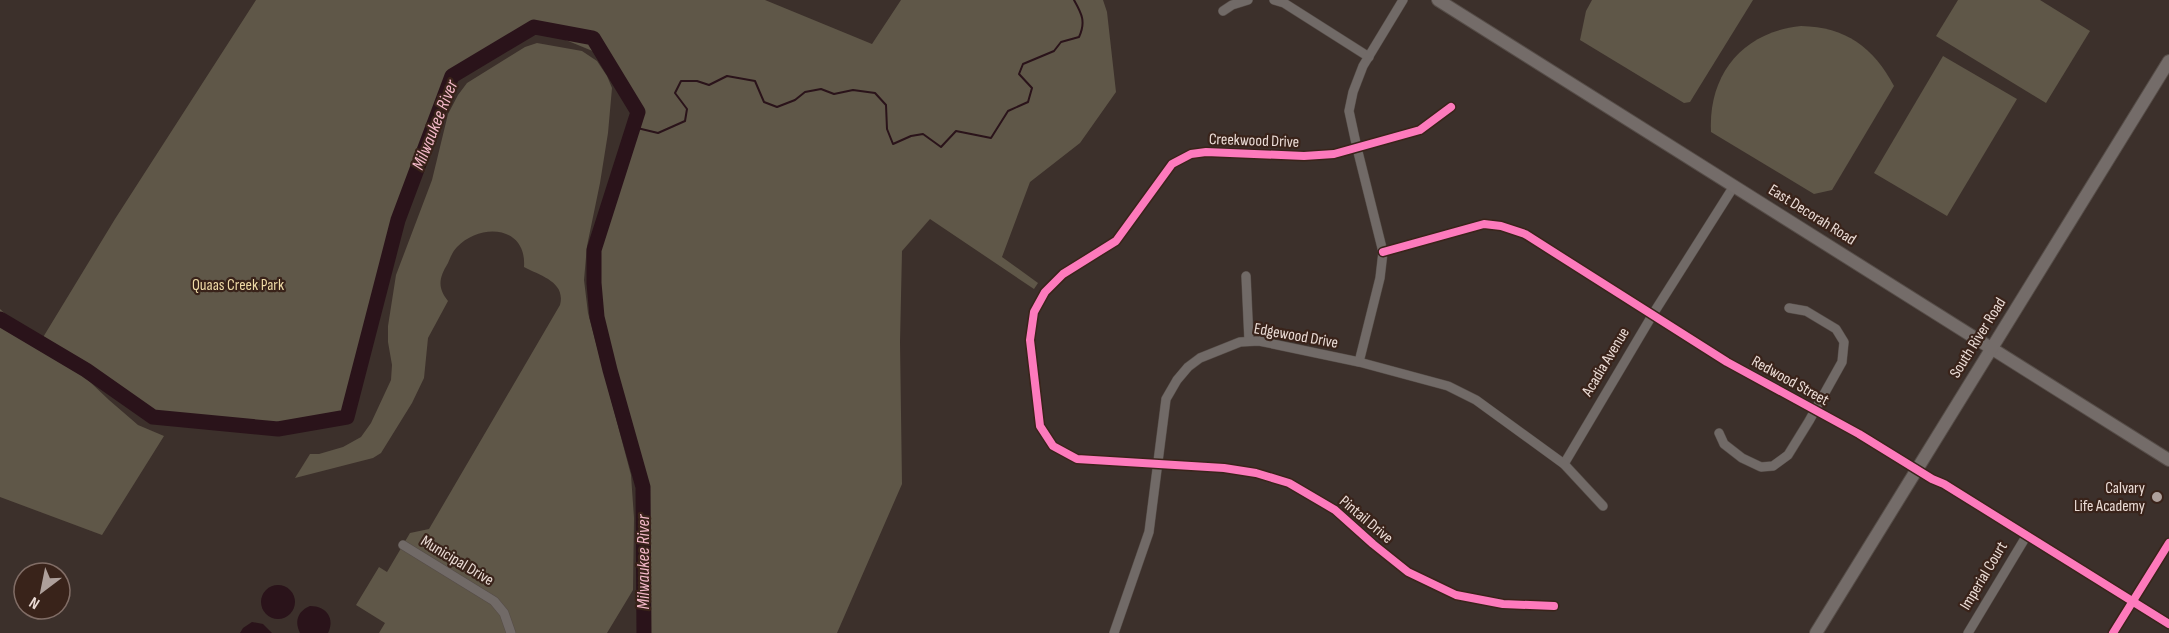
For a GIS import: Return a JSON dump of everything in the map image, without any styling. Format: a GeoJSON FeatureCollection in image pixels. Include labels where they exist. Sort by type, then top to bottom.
{"type":"FeatureCollection","features":[{"type":"Feature","properties":{"kind":"street"},"geometry":{"type":"LineString","coordinates":[[1223,11],[1232,5],[1248,0]]}},
{"type":"Feature","properties":{"kind":"street"},"geometry":{"type":"LineString","coordinates":[[1274,0],[1284,3],[1369,57]]}},
{"type":"Feature","properties":{"kind":"street"},"geometry":{"type":"LineString","coordinates":[[1359,363],[1380,278],[1383,252],[1356,148],[1349,111],[1353,92],[1369,57],[1403,0]]}},
{"type":"Feature","properties":{"kind":"street","name":"East Decorah Road"},"geometry":{"type":"LineString","coordinates":[[1438,0],[2169,460]]}},
{"type":"Feature","properties":{"kind":"street","name":"South River Road"},"geometry":{"type":"LineString","coordinates":[[1816,633],[2169,61]]}},
{"type":"Feature","properties":{"kind":"street","name":"Creekwood Drive"},"geometry":{"type":"LineString","coordinates":[[1053,446],[1040,426],[1030,340],[1034,312],[1045,292],[1063,274],[1116,241],[1172,164],[1191,154],[1206,152],[1305,156],[1334,154],[1420,130],[1451,106]]}},
{"type":"Feature","properties":{"kind":"street","name":"Acadia Avenue"},"geometry":{"type":"LineString","coordinates":[[1564,465],[1653,314],[1734,186]]}},
{"type":"Feature","properties":{"kind":"street","name":"Redwood Street"},"geometry":{"type":"LineString","coordinates":[[1383,252],[1484,224],[1501,225],[1525,234],[1727,362],[1859,434],[2169,624]]}},
{"type":"Feature","properties":{"kind":"street"},"geometry":{"type":"LineString","coordinates":[[1246,276],[1249,341]]}},
{"type":"Feature","properties":{"kind":"street"},"geometry":{"type":"LineString","coordinates":[[1719,433],[1724,444],[1742,458],[1761,467],[1773,466],[1788,455],[1815,410],[1842,362],[1844,342],[1836,329],[1806,311],[1790,308]]}},
{"type":"Feature","properties":{"kind":"street","name":"Edgewood Drive"},"geometry":{"type":"LineString","coordinates":[[1114,633],[1149,532],[1166,399],[1188,367],[1200,358],[1240,342],[1249,341],[1359,363],[1448,386],[1476,399],[1564,465],[1603,506]]}},
{"type":"Feature","properties":{"kind":"street","name":"Pintail Drive"},"geometry":{"type":"LineString","coordinates":[[1053,446],[1077,459],[1224,468],[1256,473],[1289,483],[1335,510],[1407,572],[1456,595],[1503,604],[1554,606]]}},
{"type":"Feature","properties":{"kind":"street","name":"Imperial Court"},"geometry":{"type":"LineString","coordinates":[[1968,633],[2027,535]]}},
{"type":"Feature","properties":{"kind":"street"},"geometry":{"type":"LineString","coordinates":[[2113,633],[2169,543]]}},
{"type":"Feature","properties":{"kind":"street","name":"Municipal Drive"},"geometry":{"type":"LineString","coordinates":[[403,545],[494,601],[504,613],[511,633]]}},
{"type":"Feature","properties":{"kind":"green space","name":"Quaas Creek Park"},"geometry":{"type":"Polygon","coordinates":[[[256,0],[765,0],[872,44],[901,0],[1103,0],[1107,12],[1116,92],[1080,143],[1030,182],[1002,257],[1038,283],[1034,289],[930,219],[902,251],[900,342],[902,484],[837,633],[644,633],[643,487],[597,317],[594,283],[594,250],[638,112],[595,52],[534,27],[451,76],[398,220],[347,417],[278,429],[153,417],[82,370],[89,381],[138,425],[164,436],[102,535],[0,497],[0,309],[14,322],[42,339],[115,219],[256,0]]]}},
{"type":"Feature","properties":{"kind":"green space"},"geometry":{"type":"Polygon","coordinates":[[[1592,0],[1753,0],[1690,102],[1684,103],[1580,40],[1586,11],[1592,0]]]}},
{"type":"Feature","properties":{"kind":"green space"},"geometry":{"type":"Polygon","coordinates":[[[1958,0],[2040,0],[2090,31],[2046,103],[1936,36],[1958,0]]]}},
{"type":"Feature","properties":{"kind":"green space"},"geometry":{"type":"Polygon","coordinates":[[[1801,26],[1832,30],[1856,42],[1877,60],[1894,86],[1832,190],[1814,194],[1711,132],[1716,92],[1733,60],[1746,47],[1762,37],[1780,30],[1801,26]]]}},
{"type":"Feature","properties":{"kind":"green space"},"geometry":{"type":"Polygon","coordinates":[[[537,43],[582,51],[597,61],[612,88],[608,133],[587,246],[584,280],[588,313],[631,475],[634,518],[633,590],[607,633],[379,633],[385,623],[356,605],[379,567],[387,572],[410,533],[429,529],[560,305],[561,297],[556,285],[524,267],[523,253],[518,243],[510,236],[501,232],[490,232],[467,239],[454,250],[441,278],[442,291],[448,301],[428,338],[424,378],[412,403],[381,453],[373,458],[295,478],[310,454],[319,454],[343,447],[361,437],[371,423],[391,380],[392,365],[388,326],[396,275],[432,180],[448,114],[458,95],[467,83],[525,47],[537,43]]]}},
{"type":"Feature","properties":{"kind":"green space"},"geometry":{"type":"Polygon","coordinates":[[[1943,56],[2017,99],[1947,216],[1874,173],[1943,56]]]}},
{"type":"Feature","properties":{"kind":"shaded area"},"geometry":{"type":"Polygon","coordinates":[[[278,585],[290,590],[295,602],[290,614],[278,619],[266,614],[261,602],[266,590],[278,585]]]}},
{"type":"Feature","properties":{"kind":"shaded area"},"geometry":{"type":"Polygon","coordinates":[[[310,606],[321,608],[328,614],[331,623],[328,633],[300,633],[297,624],[298,617],[310,606]]]}},
{"type":"Feature","properties":{"kind":"shaded area"},"geometry":{"type":"Polygon","coordinates":[[[252,622],[263,624],[272,633],[240,633],[252,622]]]}},
{"type":"Feature","properties":{"kind":"waterway"},"geometry":{"type":"LineString","coordinates":[[633,127],[658,133],[685,121],[687,109],[675,93],[681,81],[697,81],[709,85],[727,76],[755,81],[764,102],[777,107],[795,100],[805,92],[821,89],[834,94],[853,90],[875,93],[886,105],[887,129],[893,144],[911,136],[923,134],[941,147],[956,131],[991,138],[1008,111],[1028,102],[1032,88],[1019,74],[1023,64],[1054,51],[1061,42],[1079,37],[1082,18],[1074,0]]}},
{"type":"Feature","properties":{"kind":"waterway","name":"Milwaukee River"},"geometry":{"type":"LineString","coordinates":[[0,319],[86,370],[153,417],[278,429],[347,417],[398,220],[452,76],[534,27],[593,38],[638,112],[594,250],[594,283],[597,317],[643,487],[644,633]]}},
{"type":"Feature","properties":{"kind":"cycle path"},"geometry":{"type":"LineString","coordinates":[[1451,107],[1420,130],[1334,154],[1304,156],[1206,152],[1191,154],[1172,164],[1116,241],[1063,274],[1045,292],[1034,312],[1030,340],[1040,426],[1053,446],[1077,459],[1224,468],[1256,473],[1289,483],[1335,510],[1408,572],[1456,595],[1503,604],[1554,606]]}},
{"type":"Feature","properties":{"kind":"cycle path"},"geometry":{"type":"LineString","coordinates":[[1383,252],[1484,224],[1501,226],[1525,234],[1727,362],[1859,434],[1944,484],[2169,624]]}},
{"type":"Feature","properties":{"kind":"cycle path"},"geometry":{"type":"LineString","coordinates":[[2113,633],[2169,543]]}},
{"type":"Feature","properties":{"kind":"place","name":"Calvary Life Academy"},"geometry":{"type":"Point","coordinates":[2157,497]}}]}
